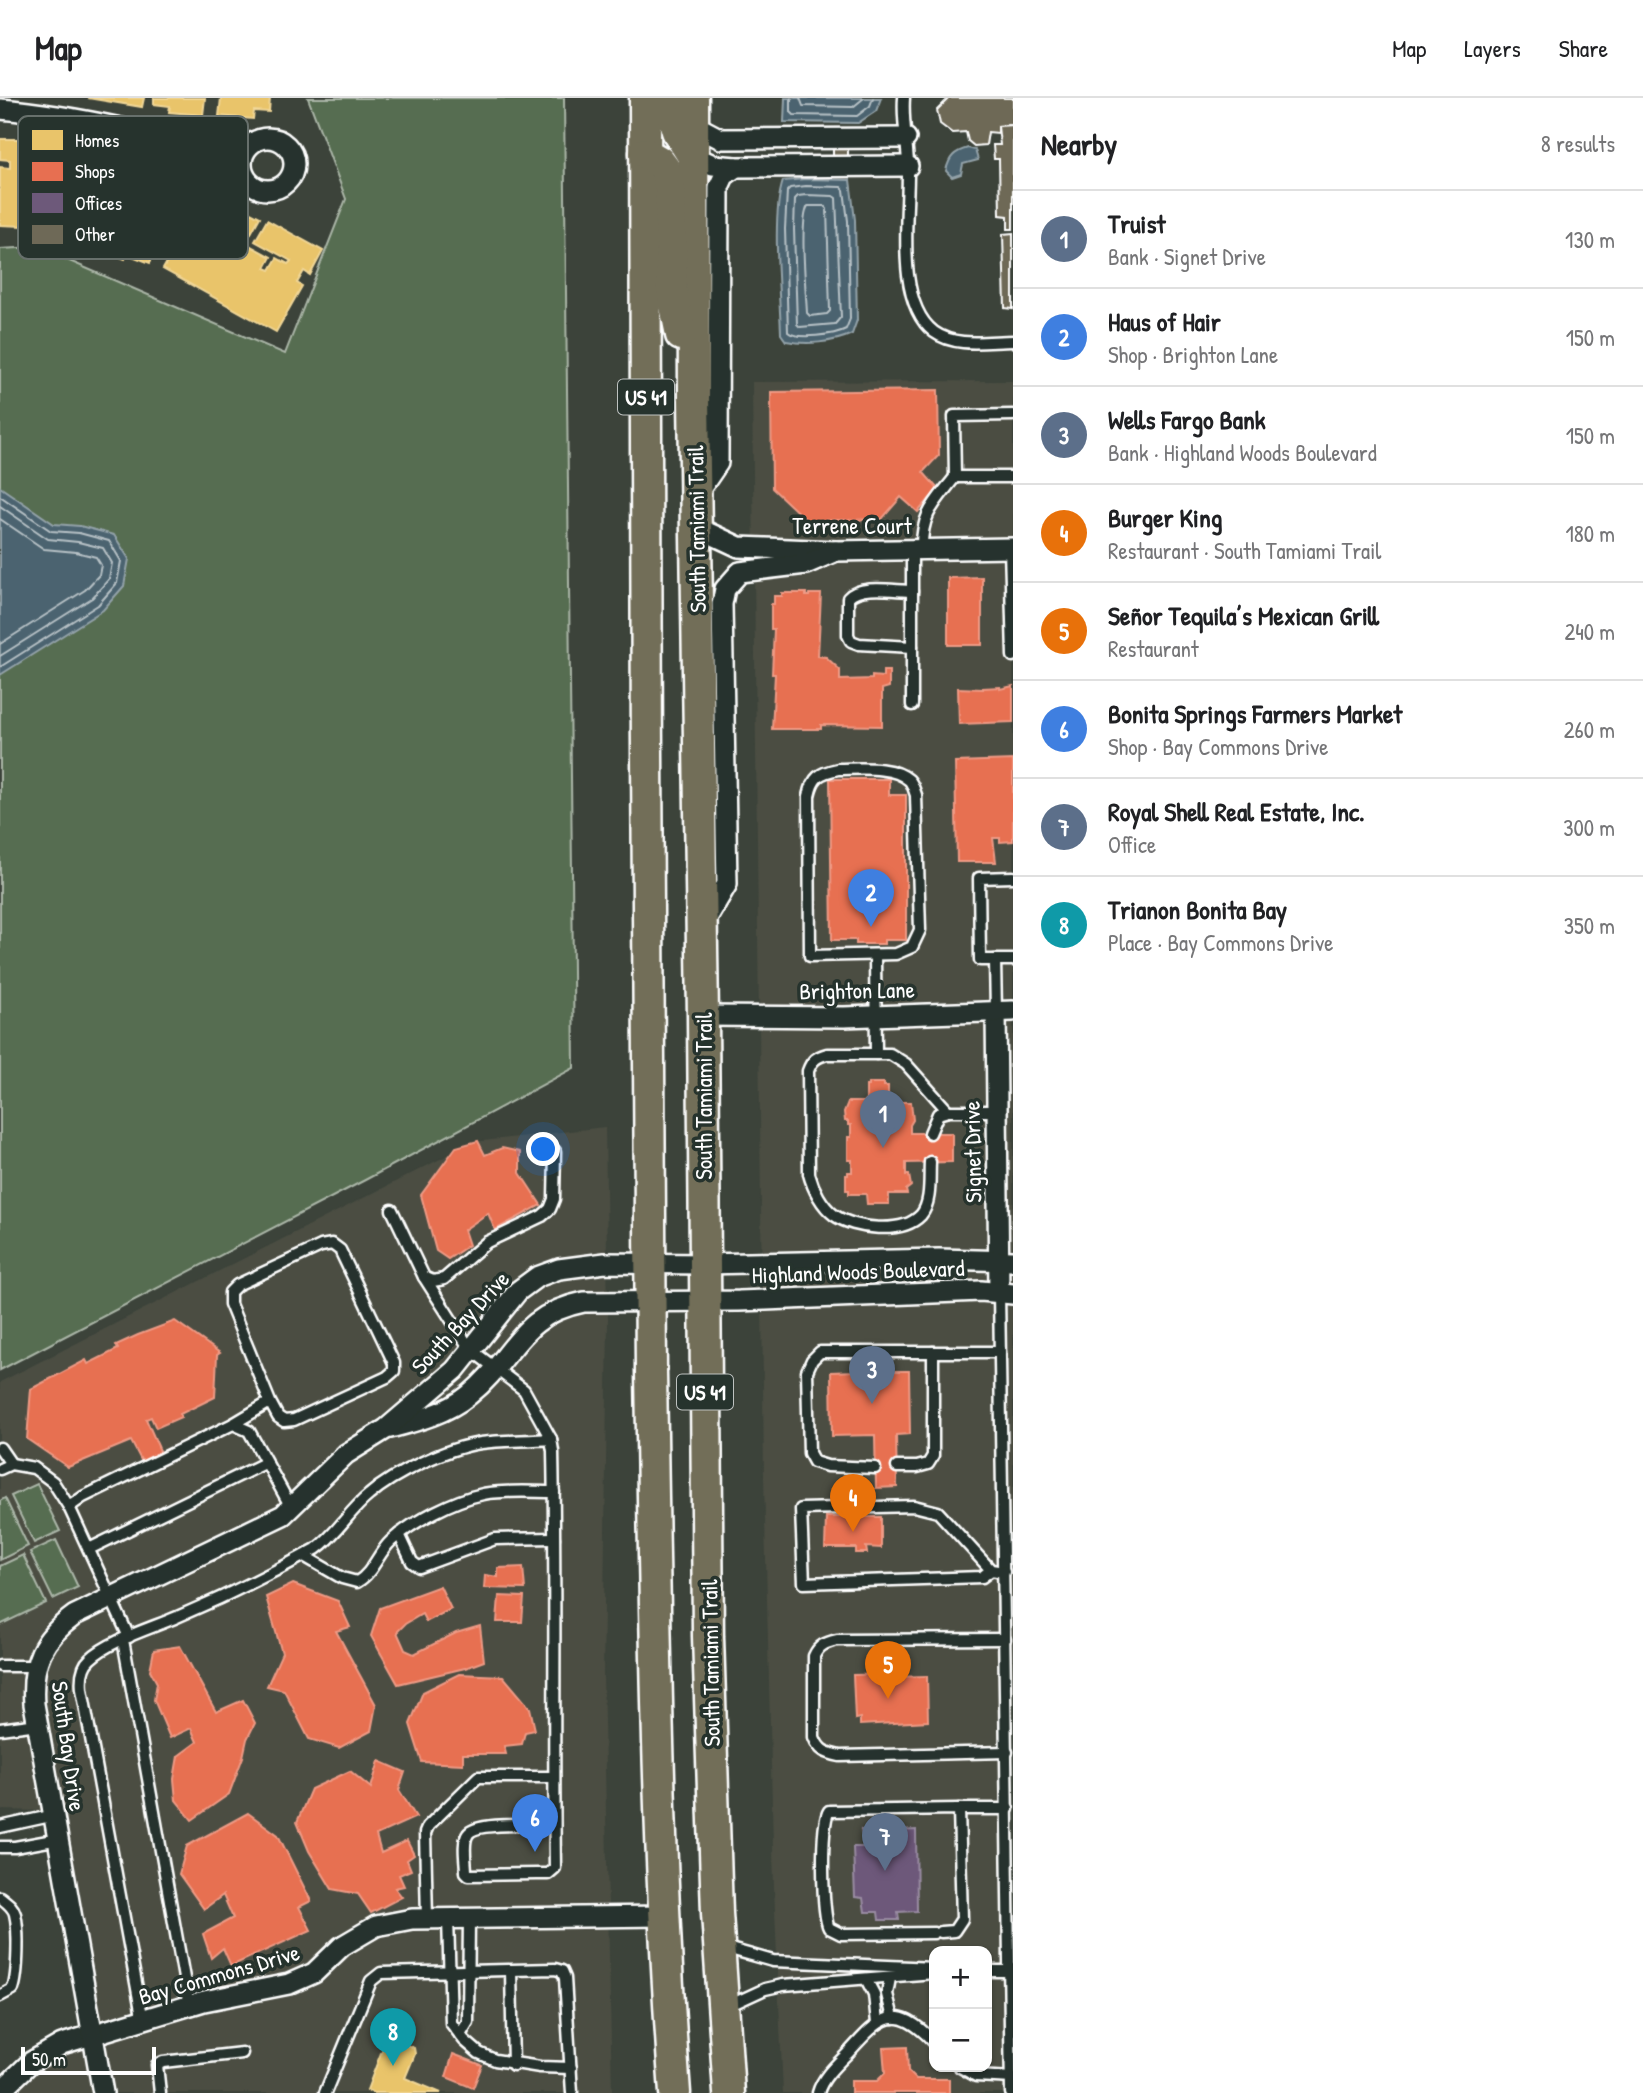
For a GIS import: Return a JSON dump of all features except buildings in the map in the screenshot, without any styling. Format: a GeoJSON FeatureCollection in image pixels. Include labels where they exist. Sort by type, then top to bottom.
{"type":"FeatureCollection","features":[{"type":"Feature","properties":{"kind":"main road","name":"US 41"},"geometry":{"type":"LineString","coordinates":[[645,98],[649,1264],[655,1637],[664,1916],[675,2093]]}},
{"type":"Feature","properties":{"kind":"main road"},"geometry":{"type":"LineString","coordinates":[[667,98],[677,131],[693,156]]}},
{"type":"Feature","properties":{"kind":"main road","name":"South Tamiami Trail"},"geometry":{"type":"LineString","coordinates":[[693,109],[708,1636],[719,1945],[729,2093]]}},
{"type":"Feature","properties":{"kind":"main road"},"geometry":{"type":"LineString","coordinates":[[645,153],[659,161],[665,169],[670,188],[672,291],[694,397]]}},
{"type":"Feature","properties":{"kind":"street"},"geometry":{"type":"LineString","coordinates":[[0,109],[58,116]]}},
{"type":"Feature","properties":{"kind":"street"},"geometry":{"type":"LineString","coordinates":[[693,109],[702,130],[720,139],[906,138]]}},
{"type":"Feature","properties":{"kind":"street"},"geometry":{"type":"LineString","coordinates":[[693,156],[713,165],[736,167],[908,166]]}},
{"type":"Feature","properties":{"kind":"street"},"geometry":{"type":"LineString","coordinates":[[695,496],[718,463],[719,187],[724,176],[736,167]]}},
{"type":"Feature","properties":{"kind":"street","name":"Terrene Court"},"geometry":{"type":"LineString","coordinates":[[696,527],[739,547],[836,551],[1012,548]]}},
{"type":"Feature","properties":{"kind":"street"},"geometry":{"type":"LineString","coordinates":[[702,928],[727,884],[722,604],[725,589],[740,572],[806,564],[836,551]]}},
{"type":"Feature","properties":{"kind":"street","name":"Brighton Lane"},"geometry":{"type":"LineString","coordinates":[[703,1016],[844,1017],[1004,1012]]}},
{"type":"Feature","properties":{"kind":"street","name":"Signet Drive"},"geometry":{"type":"LineString","coordinates":[[1004,1012],[996,1111],[1006,1293]]}},
{"type":"Feature","properties":{"kind":"street","name":"Highland Woods Boulevard"},"geometry":{"type":"LineString","coordinates":[[705,1264],[1006,1260]]}},
{"type":"Feature","properties":{"kind":"street","name":"South Bay Drive"},"geometry":{"type":"LineString","coordinates":[[103,2093],[32,1683],[35,1666],[45,1643],[59,1627],[75,1615],[283,1515],[346,1454],[386,1429],[455,1370],[518,1291],[537,1278],[582,1264],[705,1264]]}},
{"type":"Feature","properties":{"kind":"street","name":"Highland Woods Boulevard"},"geometry":{"type":"LineString","coordinates":[[704,1301],[941,1292],[1006,1293]]}},
{"type":"Feature","properties":{"kind":"street","name":"South Bay Drive"},"geometry":{"type":"LineString","coordinates":[[386,1429],[422,1420],[469,1395],[529,1327],[545,1314],[563,1306],[584,1301],[704,1301]]}},
{"type":"Feature","properties":{"kind":"street","name":"Bay Commons Drive"},"geometry":{"type":"LineString","coordinates":[[0,2092],[32,2062],[61,2044],[189,2006],[289,1984],[314,1973],[342,1945],[376,1926],[411,1919],[664,1916]]}},
{"type":"Feature","properties":{"kind":"lane"},"geometry":{"type":"LineString","coordinates":[[904,98],[909,274],[912,297],[918,312],[936,333],[950,340],[1013,341]]}},
{"type":"Feature","properties":{"kind":"lane"},"geometry":{"type":"LineString","coordinates":[[912,705],[912,592],[917,550],[927,513],[955,477],[954,416],[1013,415]]}},
{"type":"Feature","properties":{"kind":"lane"},"geometry":{"type":"LineString","coordinates":[[955,477],[1013,477]]}},
{"type":"Feature","properties":{"kind":"lane"},"geometry":{"type":"LineString","coordinates":[[1012,548],[1013,656]]}},
{"type":"Feature","properties":{"kind":"lane"},"geometry":{"type":"LineString","coordinates":[[912,592],[865,591],[853,593],[848,598],[848,635],[851,641],[859,644],[912,647]]}},
{"type":"Feature","properties":{"kind":"lane"},"geometry":{"type":"LineString","coordinates":[[838,769],[900,774],[911,781],[916,795],[920,930],[912,947],[896,954],[875,956],[810,956],[809,796],[813,780],[822,773],[838,769]]}},
{"type":"Feature","properties":{"kind":"lane"},"geometry":{"type":"LineString","coordinates":[[1013,877],[979,878],[980,960],[1013,960]]}},
{"type":"Feature","properties":{"kind":"lane"},"geometry":{"type":"LineString","coordinates":[[875,956],[876,1054]]}},
{"type":"Feature","properties":{"kind":"lane"},"geometry":{"type":"LineString","coordinates":[[995,960],[1004,1012]]}},
{"type":"Feature","properties":{"kind":"lane"},"geometry":{"type":"LineString","coordinates":[[930,1162],[925,1208],[914,1220],[896,1227],[872,1228],[834,1215],[812,1186],[809,1174],[808,1071],[812,1061],[827,1054],[890,1054],[906,1064],[948,1111]]}},
{"type":"Feature","properties":{"kind":"lane"},"geometry":{"type":"LineString","coordinates":[[930,1133],[938,1114],[948,1111],[996,1111]]}},
{"type":"Feature","properties":{"kind":"lane"},"geometry":{"type":"LineString","coordinates":[[424,1277],[433,1281],[444,1279],[487,1242],[542,1216],[550,1209],[554,1199],[555,1151]]}},
{"type":"Feature","properties":{"kind":"lane"},"geometry":{"type":"LineString","coordinates":[[392,1210],[424,1277],[470,1349],[524,1390],[551,1439],[554,1492],[555,1868],[548,1874],[469,1875],[466,1872],[466,1837],[470,1830],[484,1826],[554,1825]]}},
{"type":"Feature","properties":{"kind":"lane"},"geometry":{"type":"LineString","coordinates":[[332,1244],[340,1250],[394,1363],[394,1371],[387,1377],[294,1420],[285,1421],[278,1417],[270,1402],[230,1304],[230,1292],[236,1284],[321,1246],[332,1244]]}},
{"type":"Feature","properties":{"kind":"lane"},"geometry":{"type":"LineString","coordinates":[[1006,1293],[1000,1352],[1008,1511],[1004,1572],[1011,1874],[1011,2093]]}},
{"type":"Feature","properties":{"kind":"lane"},"geometry":{"type":"LineString","coordinates":[[875,1468],[827,1466],[814,1462],[809,1453],[807,1371],[820,1352],[1000,1352]]}},
{"type":"Feature","properties":{"kind":"lane"},"geometry":{"type":"LineString","coordinates":[[897,1467],[929,1464],[933,1456],[933,1352]]}},
{"type":"Feature","properties":{"kind":"lane"},"geometry":{"type":"LineString","coordinates":[[69,1507],[83,1497],[233,1424],[270,1402]]}},
{"type":"Feature","properties":{"kind":"lane"},"geometry":{"type":"LineString","coordinates":[[233,1424],[248,1431],[291,1507]]}},
{"type":"Feature","properties":{"kind":"lane"},"geometry":{"type":"LineString","coordinates":[[143,2021],[81,1682],[85,1664],[90,1658],[126,1639],[303,1556],[329,1540],[354,1509],[377,1488],[425,1463],[466,1446],[551,1439]]}},
{"type":"Feature","properties":{"kind":"lane"},"geometry":{"type":"LineString","coordinates":[[0,1448],[11,1464]]}},
{"type":"Feature","properties":{"kind":"lane"},"geometry":{"type":"LineString","coordinates":[[89,1549],[265,1463]]}},
{"type":"Feature","properties":{"kind":"lane"},"geometry":{"type":"LineString","coordinates":[[0,1469],[11,1464],[34,1468],[53,1482],[69,1507],[89,1549],[126,1639],[189,2006]]}},
{"type":"Feature","properties":{"kind":"lane"},"geometry":{"type":"LineString","coordinates":[[303,1556],[342,1578],[357,1582],[364,1578],[384,1547],[399,1534],[421,1520],[464,1500],[484,1494],[554,1492]]}},
{"type":"Feature","properties":{"kind":"lane"},"geometry":{"type":"LineString","coordinates":[[992,1570],[982,1577],[804,1583],[801,1509],[914,1506],[931,1509],[938,1512],[992,1570],[1004,1572]]}},
{"type":"Feature","properties":{"kind":"lane"},"geometry":{"type":"LineString","coordinates":[[399,1534],[412,1562],[419,1567],[495,1539],[554,1538]]}},
{"type":"Feature","properties":{"kind":"lane"},"geometry":{"type":"LineString","coordinates":[[1005,1639],[836,1640],[826,1643],[818,1648],[814,1656],[814,1737],[823,1752],[840,1756],[1007,1752]]}},
{"type":"Feature","properties":{"kind":"lane"},"geometry":{"type":"LineString","coordinates":[[0,1666],[35,1666]]}},
{"type":"Feature","properties":{"kind":"lane"},"geometry":{"type":"LineString","coordinates":[[0,1729],[38,1724]]}},
{"type":"Feature","properties":{"kind":"lane"},"geometry":{"type":"LineString","coordinates":[[427,1919],[425,1833],[428,1826],[478,1777],[554,1777]]}},
{"type":"Feature","properties":{"kind":"lane"},"geometry":{"type":"LineString","coordinates":[[959,1809],[962,1919],[954,1931],[841,1934],[829,1928],[824,1913],[826,1816],[829,1811],[835,1810],[959,1809],[1008,1809]]}},
{"type":"Feature","properties":{"kind":"lane"},"geometry":{"type":"LineString","coordinates":[[0,1827],[55,1815]]}},
{"type":"Feature","properties":{"kind":"lane"},"geometry":{"type":"LineString","coordinates":[[0,1847],[59,1839]]}},
{"type":"Feature","properties":{"kind":"lane"},"geometry":{"type":"LineString","coordinates":[[0,1898],[11,1906],[15,1915],[17,1970],[13,1989],[0,1996]]}},
{"type":"Feature","properties":{"kind":"lane"},"geometry":{"type":"LineString","coordinates":[[460,2035],[468,2022],[469,1918]]}},
{"type":"Feature","properties":{"kind":"lane"},"geometry":{"type":"LineString","coordinates":[[449,1919],[451,2023],[460,2035],[478,2053],[513,2064],[571,2067]]}},
{"type":"Feature","properties":{"kind":"lane"},"geometry":{"type":"LineString","coordinates":[[719,1945],[773,1961],[929,1971]]}},
{"type":"Feature","properties":{"kind":"lane"},"geometry":{"type":"LineString","coordinates":[[325,2093],[371,1981],[376,1975],[555,1969],[562,1971],[565,1978],[572,2093]]}},
{"type":"Feature","properties":{"kind":"lane"},"geometry":{"type":"LineString","coordinates":[[511,1971],[513,2064]]}},
{"type":"Feature","properties":{"kind":"lane"},"geometry":{"type":"LineString","coordinates":[[992,1971],[1010,1971]]}},
{"type":"Feature","properties":{"kind":"lane"},"geometry":{"type":"LineString","coordinates":[[723,2009],[774,1987],[890,1978],[929,1972]]}},
{"type":"Feature","properties":{"kind":"lane"},"geometry":{"type":"LineString","coordinates":[[890,1978],[887,1994],[893,2018]]}},
{"type":"Feature","properties":{"kind":"lane"},"geometry":{"type":"LineString","coordinates":[[866,1979],[874,1994],[877,2023]]}},
{"type":"Feature","properties":{"kind":"lane"},"geometry":{"type":"LineString","coordinates":[[818,2093],[827,2075],[877,2023],[893,2018],[917,2024],[929,2037]]}},
{"type":"Feature","properties":{"kind":"lane"},"geometry":{"type":"LineString","coordinates":[[160,2093],[157,2065],[163,2062],[242,2053]]}},
{"type":"Feature","properties":{"kind":"lane"},"geometry":{"type":"LineString","coordinates":[[969,2072],[976,2076],[1012,2079]]}},
{"type":"Feature","properties":{"kind":"shaded area"},"geometry":{"type":"Polygon","coordinates":[[[1013,381],[1013,2093],[783,2093],[774,1887],[764,1477],[752,382],[1013,381]]]}},
{"type":"Feature","properties":{"kind":"shaded area"},"geometry":{"type":"Polygon","coordinates":[[[605,1127],[608,1319],[603,1676],[612,2093],[0,2093],[0,2078],[96,2044],[53,1811],[0,1810],[0,1382],[474,1142],[605,1127]]]}},
{"type":"Feature","properties":{"kind":"green space"},"geometry":{"type":"Polygon","coordinates":[[[308,98],[564,98],[574,1068],[0,1370],[0,249],[18,248],[18,259],[65,259],[285,354],[346,199],[308,98]]]}},
{"type":"Feature","properties":{"kind":"green space"},"geometry":{"type":"Polygon","coordinates":[[[37,1484],[60,1531],[34,1543],[11,1496],[37,1484]]]}},
{"type":"Feature","properties":{"kind":"green space"},"geometry":{"type":"Polygon","coordinates":[[[5,1498],[28,1546],[0,1560],[0,1501],[5,1498]]]}},
{"type":"Feature","properties":{"kind":"green space"},"geometry":{"type":"Polygon","coordinates":[[[56,1540],[78,1587],[53,1599],[30,1552],[56,1540]]]}},
{"type":"Feature","properties":{"kind":"green space"},"geometry":{"type":"Polygon","coordinates":[[[23,1555],[46,1603],[0,1625],[0,1566],[23,1555]]]}},
{"type":"Feature","properties":{"kind":"water"},"geometry":{"type":"Polygon","coordinates":[[[785,98],[881,98],[876,111],[858,123],[784,122],[785,98]]]}},
{"type":"Feature","properties":{"kind":"water"},"geometry":{"type":"Polygon","coordinates":[[[968,148],[975,150],[978,160],[963,164],[961,174],[952,177],[946,171],[949,162],[956,153],[968,148]]]}},
{"type":"Feature","properties":{"kind":"water"},"geometry":{"type":"Polygon","coordinates":[[[850,180],[855,220],[857,320],[852,334],[811,343],[786,341],[781,334],[777,256],[777,214],[783,181],[850,180]]]}},
{"type":"Feature","properties":{"kind":"water"},"geometry":{"type":"Polygon","coordinates":[[[0,487],[54,524],[80,526],[114,535],[129,559],[124,586],[103,610],[0,675],[0,487]]]}},
{"type":"Feature","properties":{"kind":"place","name":"Haus of Hair"},"geometry":{"type":"Point","coordinates":[871,927]}},
{"type":"Feature","properties":{"kind":"place","name":"Truist"},"geometry":{"type":"Point","coordinates":[883,1148]}},
{"type":"Feature","properties":{"kind":"place","name":"Wells Fargo Bank"},"geometry":{"type":"Point","coordinates":[872,1404]}},
{"type":"Feature","properties":{"kind":"place","name":"Burger King"},"geometry":{"type":"Point","coordinates":[853,1532]}},
{"type":"Feature","properties":{"kind":"place","name":"Señor Tequila’s Mexican Grill"},"geometry":{"type":"Point","coordinates":[888,1699]}},
{"type":"Feature","properties":{"kind":"place","name":"Bonita Springs Farmers Market"},"geometry":{"type":"Point","coordinates":[535,1852]}},
{"type":"Feature","properties":{"kind":"place","name":"Royal Shell Real Estate, Inc."},"geometry":{"type":"Point","coordinates":[885,1871]}},
{"type":"Feature","properties":{"kind":"place","name":"Trianon Bonita Bay"},"geometry":{"type":"Point","coordinates":[393,2066]}}]}
